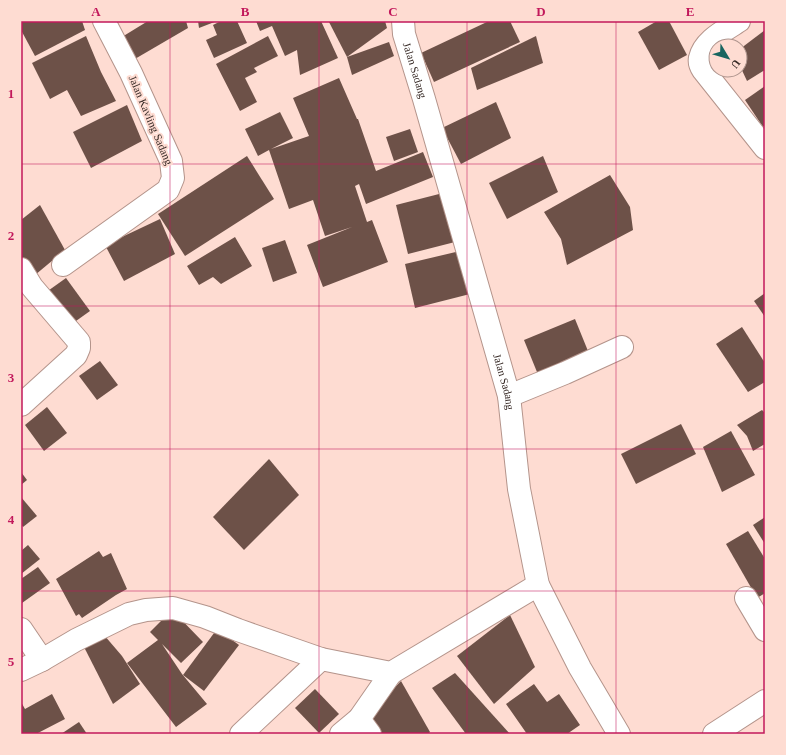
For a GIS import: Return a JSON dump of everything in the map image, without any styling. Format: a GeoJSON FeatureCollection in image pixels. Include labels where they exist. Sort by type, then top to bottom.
{"type":"FeatureCollection","features":[{"type":"Feature","properties":{"kind":"street","name":"Jalan Kavling Sadang"},"geometry":{"type":"LineString","coordinates":[[63,265],[164,194],[168,190],[174,178],[171,161],[131,73],[104,21]]}},
{"type":"Feature","properties":{"kind":"street","name":"Jalan Sadang"},"geometry":{"type":"LineString","coordinates":[[403,21],[404,34],[509,396],[519,489],[538,585],[580,668],[619,734]]}},
{"type":"Feature","properties":{"kind":"street"},"geometry":{"type":"LineString","coordinates":[[739,21],[708,43],[700,58],[702,70],[765,148]]}},
{"type":"Feature","properties":{"kind":"street"},"geometry":{"type":"LineString","coordinates":[[21,269],[32,287],[79,342],[79,348],[76,356],[21,405]]}},
{"type":"Feature","properties":{"kind":"street"},"geometry":{"type":"LineString","coordinates":[[509,396],[622,347]]}},
{"type":"Feature","properties":{"kind":"street"},"geometry":{"type":"LineString","coordinates":[[341,734],[365,727],[391,673],[538,585]]}},
{"type":"Feature","properties":{"kind":"street"},"geometry":{"type":"LineString","coordinates":[[746,598],[765,630]]}},
{"type":"Feature","properties":{"kind":"street"},"geometry":{"type":"LineString","coordinates":[[21,670],[42,660],[76,640],[129,614],[146,610],[173,608],[205,617],[321,659],[391,673]]}},
{"type":"Feature","properties":{"kind":"street"},"geometry":{"type":"LineString","coordinates":[[21,629],[42,660]]}},
{"type":"Feature","properties":{"kind":"street"},"geometry":{"type":"LineString","coordinates":[[241,734],[321,659]]}},
{"type":"Feature","properties":{"kind":"street"},"geometry":{"type":"LineString","coordinates":[[714,734],[765,701]]}},
{"type":"Feature","properties":{"kind":"building"},"geometry":{"type":"Polygon","coordinates":[[[21,21],[82,21],[85,30],[35,56],[21,30],[21,21]]]}},
{"type":"Feature","properties":{"kind":"building"},"geometry":{"type":"Polygon","coordinates":[[[148,21],[186,21],[188,28],[128,63],[117,40],[148,21]]]}},
{"type":"Feature","properties":{"kind":"building"},"geometry":{"type":"Polygon","coordinates":[[[198,21],[217,21],[199,28],[198,21]]]}},
{"type":"Feature","properties":{"kind":"building"},"geometry":{"type":"Polygon","coordinates":[[[221,21],[237,21],[247,43],[214,58],[206,40],[217,35],[213,25],[221,21]]]}},
{"type":"Feature","properties":{"kind":"building"},"geometry":{"type":"Polygon","coordinates":[[[256,21],[321,21],[338,58],[300,75],[297,50],[285,56],[272,26],[260,31],[256,21]]]}},
{"type":"Feature","properties":{"kind":"building"},"geometry":{"type":"Polygon","coordinates":[[[385,21],[387,28],[347,57],[329,22],[385,21]]]}},
{"type":"Feature","properties":{"kind":"building"},"geometry":{"type":"Polygon","coordinates":[[[489,21],[510,21],[520,42],[434,82],[421,53],[489,21]]]}},
{"type":"Feature","properties":{"kind":"building"},"geometry":{"type":"Polygon","coordinates":[[[657,21],[669,21],[687,55],[659,70],[638,32],[657,21]]]}},
{"type":"Feature","properties":{"kind":"building"},"geometry":{"type":"Polygon","coordinates":[[[765,30],[765,70],[747,81],[746,78],[748,78],[748,43],[765,30]]]}},
{"type":"Feature","properties":{"kind":"building"},"geometry":{"type":"Polygon","coordinates":[[[86,36],[101,72],[116,101],[81,116],[67,90],[50,99],[32,63],[86,36]]]}},
{"type":"Feature","properties":{"kind":"building"},"geometry":{"type":"Polygon","coordinates":[[[268,36],[278,56],[254,68],[257,72],[245,78],[257,102],[240,111],[216,64],[268,36]]]}},
{"type":"Feature","properties":{"kind":"building"},"geometry":{"type":"Polygon","coordinates":[[[536,36],[543,63],[477,90],[471,68],[536,36]]]}},
{"type":"Feature","properties":{"kind":"building"},"geometry":{"type":"Polygon","coordinates":[[[389,42],[394,56],[352,75],[347,57],[389,42]]]}},
{"type":"Feature","properties":{"kind":"building"},"geometry":{"type":"Polygon","coordinates":[[[339,78],[358,119],[376,171],[423,152],[433,177],[366,204],[359,184],[355,186],[367,222],[372,220],[388,262],[323,287],[307,245],[352,227],[325,236],[313,200],[289,209],[269,150],[258,156],[245,129],[280,112],[293,138],[271,149],[309,136],[293,98],[339,78]]]}},
{"type":"Feature","properties":{"kind":"building"},"geometry":{"type":"Polygon","coordinates":[[[765,86],[765,125],[763,127],[745,100],[765,86]]]}},
{"type":"Feature","properties":{"kind":"building"},"geometry":{"type":"Polygon","coordinates":[[[496,102],[511,138],[461,164],[442,128],[496,102]]]}},
{"type":"Feature","properties":{"kind":"building"},"geometry":{"type":"Polygon","coordinates":[[[127,105],[142,141],[91,168],[73,132],[127,105]]]}},
{"type":"Feature","properties":{"kind":"building"},"geometry":{"type":"Polygon","coordinates":[[[410,129],[418,152],[394,161],[386,137],[410,129]]]}},
{"type":"Feature","properties":{"kind":"building"},"geometry":{"type":"Polygon","coordinates":[[[247,156],[274,199],[185,256],[158,214],[247,156]]]}},
{"type":"Feature","properties":{"kind":"building"},"geometry":{"type":"Polygon","coordinates":[[[543,156],[558,192],[507,219],[489,183],[543,156]]]}},
{"type":"Feature","properties":{"kind":"building"},"geometry":{"type":"Polygon","coordinates":[[[610,175],[630,207],[633,230],[567,265],[561,239],[544,212],[610,175]]]}},
{"type":"Feature","properties":{"kind":"building"},"geometry":{"type":"Polygon","coordinates":[[[443,193],[455,242],[408,254],[396,205],[443,193]]]}},
{"type":"Feature","properties":{"kind":"building"},"geometry":{"type":"Polygon","coordinates":[[[40,205],[65,250],[29,280],[21,254],[21,220],[40,205]]]}},
{"type":"Feature","properties":{"kind":"building"},"geometry":{"type":"Polygon","coordinates":[[[160,219],[175,254],[124,281],[105,245],[160,219]]]}},
{"type":"Feature","properties":{"kind":"building"},"geometry":{"type":"Polygon","coordinates":[[[235,237],[252,266],[221,284],[213,277],[199,285],[187,266],[235,237]]]}},
{"type":"Feature","properties":{"kind":"building"},"geometry":{"type":"Polygon","coordinates":[[[285,240],[297,273],[273,282],[262,248],[285,240]]]}},
{"type":"Feature","properties":{"kind":"building"},"geometry":{"type":"Polygon","coordinates":[[[460,251],[470,294],[415,308],[405,264],[460,251]]]}},
{"type":"Feature","properties":{"kind":"building"},"geometry":{"type":"Polygon","coordinates":[[[66,278],[90,311],[69,326],[45,293],[66,278]]]}},
{"type":"Feature","properties":{"kind":"building"},"geometry":{"type":"Polygon","coordinates":[[[765,293],[765,317],[754,301],[765,293]]]}},
{"type":"Feature","properties":{"kind":"building"},"geometry":{"type":"Polygon","coordinates":[[[575,319],[590,356],[539,377],[524,340],[575,319]]]}},
{"type":"Feature","properties":{"kind":"building"},"geometry":{"type":"Polygon","coordinates":[[[742,327],[765,363],[765,382],[748,392],[716,344],[742,327]]]}},
{"type":"Feature","properties":{"kind":"building"},"geometry":{"type":"Polygon","coordinates":[[[100,361],[118,385],[97,400],[79,376],[100,361]]]}},
{"type":"Feature","properties":{"kind":"building"},"geometry":{"type":"Polygon","coordinates":[[[47,407],[67,433],[44,451],[25,425],[47,407]]]}},
{"type":"Feature","properties":{"kind":"building"},"geometry":{"type":"Polygon","coordinates":[[[762,410],[765,413],[765,444],[753,451],[747,436],[737,425],[762,410]]]}},
{"type":"Feature","properties":{"kind":"building"},"geometry":{"type":"Polygon","coordinates":[[[681,424],[696,454],[636,484],[621,454],[681,424]]]}},
{"type":"Feature","properties":{"kind":"building"},"geometry":{"type":"Polygon","coordinates":[[[731,431],[755,475],[722,492],[703,447],[731,431]]]}},
{"type":"Feature","properties":{"kind":"building"},"geometry":{"type":"Polygon","coordinates":[[[269,459],[299,495],[244,550],[213,517],[269,459]]]}},
{"type":"Feature","properties":{"kind":"building"},"geometry":{"type":"Polygon","coordinates":[[[21,472],[27,480],[21,485],[21,472]]]}},
{"type":"Feature","properties":{"kind":"building"},"geometry":{"type":"Polygon","coordinates":[[[21,497],[37,516],[23,527],[21,524],[21,497]]]}},
{"type":"Feature","properties":{"kind":"building"},"geometry":{"type":"Polygon","coordinates":[[[765,517],[765,544],[753,525],[765,517]]]}},
{"type":"Feature","properties":{"kind":"building"},"geometry":{"type":"Polygon","coordinates":[[[748,531],[765,559],[765,593],[757,598],[726,544],[748,531]]]}},
{"type":"Feature","properties":{"kind":"building"},"geometry":{"type":"Polygon","coordinates":[[[28,545],[40,559],[21,574],[21,551],[28,545]]]}},
{"type":"Feature","properties":{"kind":"building"},"geometry":{"type":"Polygon","coordinates":[[[99,551],[103,557],[111,553],[127,589],[82,618],[79,614],[76,616],[56,579],[99,551]]]}},
{"type":"Feature","properties":{"kind":"building"},"geometry":{"type":"Polygon","coordinates":[[[38,567],[50,583],[22,603],[21,579],[38,567]]]}},
{"type":"Feature","properties":{"kind":"building"},"geometry":{"type":"Polygon","coordinates":[[[172,610],[203,642],[181,663],[162,644],[182,674],[207,704],[176,727],[127,663],[158,640],[150,632],[172,610]]]}},
{"type":"Feature","properties":{"kind":"building"},"geometry":{"type":"Polygon","coordinates":[[[510,615],[535,667],[494,704],[457,656],[510,615]]]}},
{"type":"Feature","properties":{"kind":"building"},"geometry":{"type":"Polygon","coordinates":[[[217,629],[239,645],[204,691],[183,675],[217,629]]]}},
{"type":"Feature","properties":{"kind":"building"},"geometry":{"type":"Polygon","coordinates":[[[104,635],[122,656],[140,684],[113,704],[84,647],[104,635]]]}},
{"type":"Feature","properties":{"kind":"building"},"geometry":{"type":"Polygon","coordinates":[[[455,673],[510,734],[466,734],[432,688],[455,673]]]}},
{"type":"Feature","properties":{"kind":"building"},"geometry":{"type":"Polygon","coordinates":[[[401,681],[430,732],[428,734],[381,734],[367,716],[401,681]]]}},
{"type":"Feature","properties":{"kind":"building"},"geometry":{"type":"Polygon","coordinates":[[[534,684],[547,702],[559,694],[580,725],[567,734],[527,734],[506,704],[534,684]]]}},
{"type":"Feature","properties":{"kind":"building"},"geometry":{"type":"Polygon","coordinates":[[[315,689],[339,714],[319,733],[295,708],[315,689]]]}},
{"type":"Feature","properties":{"kind":"building"},"geometry":{"type":"Polygon","coordinates":[[[52,694],[65,719],[36,734],[21,734],[21,702],[25,709],[52,694]]]}},
{"type":"Feature","properties":{"kind":"building"},"geometry":{"type":"Polygon","coordinates":[[[79,722],[87,734],[61,734],[79,722]]]}}]}
